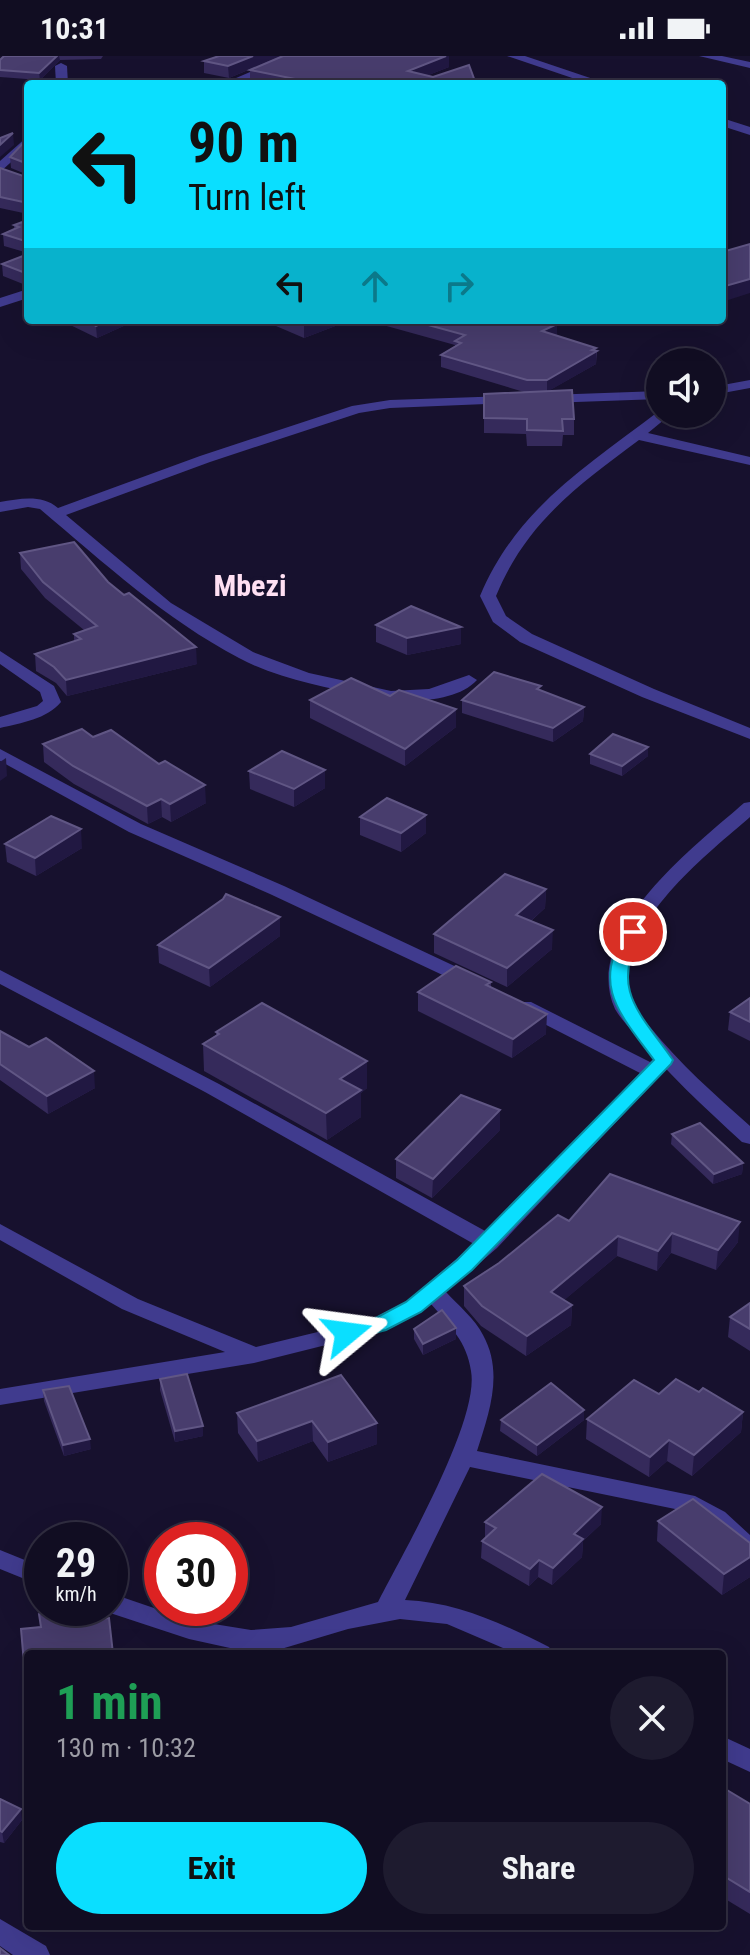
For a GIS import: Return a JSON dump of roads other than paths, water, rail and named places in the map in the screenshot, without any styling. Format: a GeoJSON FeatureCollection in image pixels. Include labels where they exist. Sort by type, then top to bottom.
{"type":"FeatureCollection","features":[{"type":"Feature","properties":{"kind":"street"},"geometry":{"type":"LineString","coordinates":[[513,56],[589,80]]}},
{"type":"Feature","properties":{"kind":"street"},"geometry":{"type":"LineString","coordinates":[[705,56],[750,65]]}},
{"type":"Feature","properties":{"kind":"street"},"geometry":{"type":"LineString","coordinates":[[238,80],[286,61]]}},
{"type":"Feature","properties":{"kind":"street"},"geometry":{"type":"LineString","coordinates":[[61,66],[62,80]]}},
{"type":"Feature","properties":{"kind":"street"},"geometry":{"type":"LineString","coordinates":[[577,80],[582,78]]}},
{"type":"Feature","properties":{"kind":"street"},"geometry":{"type":"LineString","coordinates":[[726,123],[750,131]]}},
{"type":"Feature","properties":{"kind":"street"},"geometry":{"type":"LineString","coordinates":[[3,172],[24,145]]}},
{"type":"Feature","properties":{"kind":"street"},"geometry":{"type":"LineString","coordinates":[[0,303],[24,294]]}},
{"type":"Feature","properties":{"kind":"street"},"geometry":{"type":"LineString","coordinates":[[726,388],[750,384]]}},
{"type":"Feature","properties":{"kind":"street"},"geometry":{"type":"LineString","coordinates":[[58,513],[205,459],[357,409],[390,404],[646,395]]}},
{"type":"Feature","properties":{"kind":"street"},"geometry":{"type":"LineString","coordinates":[[646,428],[553,499],[518,535],[496,571],[488,596],[499,619],[526,638],[648,693],[750,734]]}},
{"type":"Feature","properties":{"kind":"street"},"geometry":{"type":"LineString","coordinates":[[637,435],[750,461]]}},
{"type":"Feature","properties":{"kind":"street"},"geometry":{"type":"LineString","coordinates":[[0,507],[38,503],[58,513],[165,606],[247,656],[304,677],[391,696],[432,694],[469,680]]}},
{"type":"Feature","properties":{"kind":"street"},"geometry":{"type":"LineString","coordinates":[[0,656],[48,690],[52,702],[43,710],[0,723]]}},
{"type":"Feature","properties":{"kind":"street"},"geometry":{"type":"LineString","coordinates":[[0,754],[135,828],[658,1065],[750,1137]]}},
{"type":"Feature","properties":{"kind":"street"},"geometry":{"type":"LineString","coordinates":[[658,1065],[624,1006],[619,977],[621,952],[656,893],[750,807]]}},
{"type":"Feature","properties":{"kind":"street"},"geometry":{"type":"LineString","coordinates":[[0,976],[212,1088],[489,1243]]}},
{"type":"Feature","properties":{"kind":"street"},"geometry":{"type":"LineString","coordinates":[[0,1397],[254,1355],[378,1325],[414,1307],[489,1243],[658,1065]]}},
{"type":"Feature","properties":{"kind":"street"},"geometry":{"type":"LineString","coordinates":[[0,1231],[130,1304],[254,1355]]}},
{"type":"Feature","properties":{"kind":"street"},"geometry":{"type":"LineString","coordinates":[[388,1609],[463,1457],[476,1418],[484,1374],[473,1337],[433,1292]]}},
{"type":"Feature","properties":{"kind":"street"},"geometry":{"type":"LineString","coordinates":[[463,1457],[686,1502],[716,1518],[750,1550]]}},
{"type":"Feature","properties":{"kind":"street"},"geometry":{"type":"LineString","coordinates":[[0,1559],[24,1569]]}},
{"type":"Feature","properties":{"kind":"street"},"geometry":{"type":"LineString","coordinates":[[128,1609],[171,1625],[269,1640],[306,1635],[345,1620],[388,1609],[433,1610],[491,1629],[532,1650]]}},
{"type":"Feature","properties":{"kind":"street"},"geometry":{"type":"LineString","coordinates":[[726,1749],[750,1761]]}},
{"type":"Feature","properties":{"kind":"street"},"geometry":{"type":"LineString","coordinates":[[0,1931],[36,1955]]}},
{"type":"Feature","properties":{"kind":"district","name":"Mbezi"},"geometry":{"type":"Point","coordinates":[250,586]}}]}
